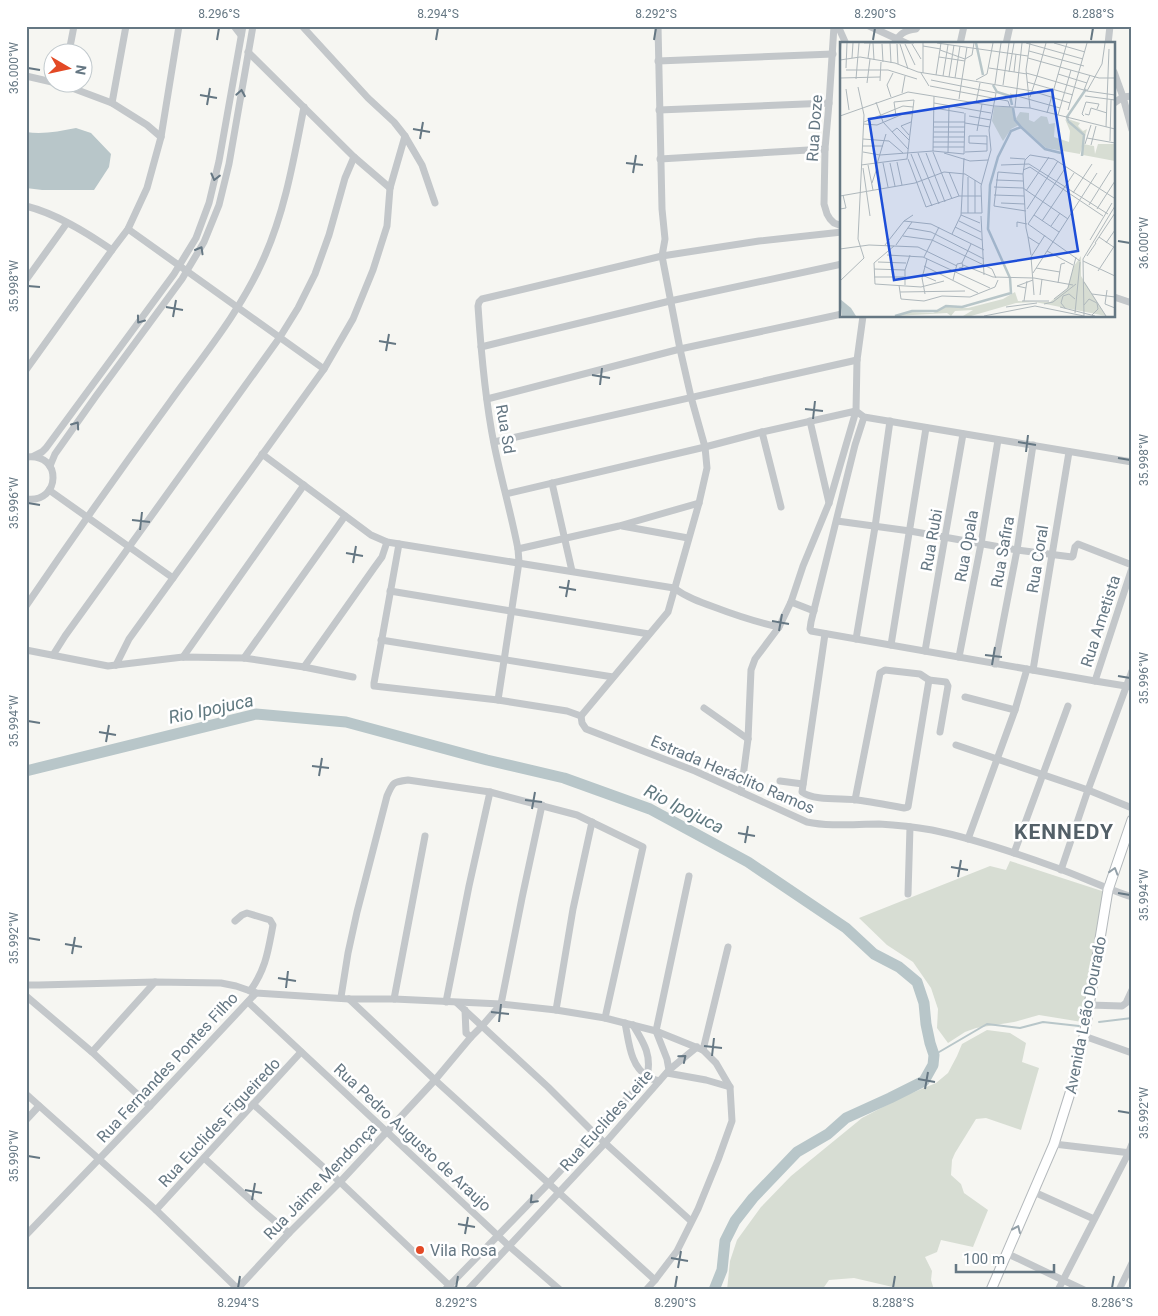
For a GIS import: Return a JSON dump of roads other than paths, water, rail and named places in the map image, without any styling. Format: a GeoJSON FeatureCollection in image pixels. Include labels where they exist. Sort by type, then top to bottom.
{"type":"FeatureCollection","features":[{"type":"Feature","properties":{"kind":"main road","name":"Avenida Leão Dourado"},"geometry":{"type":"LineString","coordinates":[[991,1290],[1054,1144],[1071,1090],[1084,1036],[1108,890],[1132,820]]}},
{"type":"Feature","properties":{"kind":"street"},"geometry":{"type":"LineString","coordinates":[[71,42],[74,26]]}},
{"type":"Feature","properties":{"kind":"street"},"geometry":{"type":"LineString","coordinates":[[112,103],[126,26]]}},
{"type":"Feature","properties":{"kind":"street"},"geometry":{"type":"LineString","coordinates":[[26,370],[128,229],[147,188],[161,137],[179,26]]}},
{"type":"Feature","properties":{"kind":"street"},"geometry":{"type":"LineString","coordinates":[[234,26],[241,35]]}},
{"type":"Feature","properties":{"kind":"street"},"geometry":{"type":"LineString","coordinates":[[30,456],[42,452],[46,448],[179,265],[196,238],[209,203],[219,162],[243,26]]}},
{"type":"Feature","properties":{"kind":"street"},"geometry":{"type":"LineString","coordinates":[[50,466],[55,454],[187,271],[204,242],[219,205],[229,164],[253,26]]}},
{"type":"Feature","properties":{"kind":"street"},"geometry":{"type":"LineString","coordinates":[[302,26],[362,92],[394,122],[405,136],[422,165],[435,203]]}},
{"type":"Feature","properties":{"kind":"street"},"geometry":{"type":"LineString","coordinates":[[399,544],[374,686],[498,700],[567,711],[582,716],[668,612],[708,468],[705,447],[680,348],[662,256],[665,239],[660,159],[658,26]]}},
{"type":"Feature","properties":{"kind":"street","name":"Rua Doze"},"geometry":{"type":"LineString","coordinates":[[834,26],[830,103],[825,149],[824,204],[830,219],[840,227]]}},
{"type":"Feature","properties":{"kind":"street"},"geometry":{"type":"LineString","coordinates":[[838,26],[845,42]]}},
{"type":"Feature","properties":{"kind":"street"},"geometry":{"type":"LineString","coordinates":[[869,26],[895,41],[904,32],[917,28]]}},
{"type":"Feature","properties":{"kind":"street"},"geometry":{"type":"LineString","coordinates":[[960,42],[964,26]]}},
{"type":"Feature","properties":{"kind":"street"},"geometry":{"type":"LineString","coordinates":[[1006,42],[1010,26]]}},
{"type":"Feature","properties":{"kind":"street"},"geometry":{"type":"LineString","coordinates":[[1108,42],[1110,26]]}},
{"type":"Feature","properties":{"kind":"street"},"geometry":{"type":"LineString","coordinates":[[248,52],[354,157],[390,188]]}},
{"type":"Feature","properties":{"kind":"street"},"geometry":{"type":"LineString","coordinates":[[658,61],[833,54]]}},
{"type":"Feature","properties":{"kind":"street"},"geometry":{"type":"LineString","coordinates":[[26,76],[42,80]]}},
{"type":"Feature","properties":{"kind":"street"},"geometry":{"type":"LineString","coordinates":[[1116,78],[1132,130]]}},
{"type":"Feature","properties":{"kind":"street"},"geometry":{"type":"LineString","coordinates":[[84,92],[112,103],[147,125],[161,137]]}},
{"type":"Feature","properties":{"kind":"street"},"geometry":{"type":"LineString","coordinates":[[1116,102],[1132,96]]}},
{"type":"Feature","properties":{"kind":"street"},"geometry":{"type":"LineString","coordinates":[[659,110],[830,103]]}},
{"type":"Feature","properties":{"kind":"street"},"geometry":{"type":"LineString","coordinates":[[26,606],[87,517],[238,307],[263,260],[276,227],[304,107]]}},
{"type":"Feature","properties":{"kind":"street"},"geometry":{"type":"LineString","coordinates":[[116,665],[129,639],[324,369],[353,319],[374,270],[387,226],[390,188],[405,136]]}},
{"type":"Feature","properties":{"kind":"street"},"geometry":{"type":"LineString","coordinates":[[660,159],[825,149]]}},
{"type":"Feature","properties":{"kind":"street"},"geometry":{"type":"LineString","coordinates":[[54,655],[65,636],[280,337],[298,308],[315,274],[329,235],[344,178],[354,157]]}},
{"type":"Feature","properties":{"kind":"street"},"geometry":{"type":"LineString","coordinates":[[219,162],[229,164]]}},
{"type":"Feature","properties":{"kind":"street"},"geometry":{"type":"LineString","coordinates":[[26,206],[67,223],[112,250]]}},
{"type":"Feature","properties":{"kind":"street"},"geometry":{"type":"LineString","coordinates":[[26,280],[67,223]]}},
{"type":"Feature","properties":{"kind":"street"},"geometry":{"type":"LineString","coordinates":[[662,256],[840,228]]}},
{"type":"Feature","properties":{"kind":"street"},"geometry":{"type":"LineString","coordinates":[[128,229],[324,369]]}},
{"type":"Feature","properties":{"kind":"street","name":"Rua Sd"},"geometry":{"type":"LineString","coordinates":[[498,700],[518,562],[518,548],[494,442],[487,399],[481,347],[479,302],[662,256]]}},
{"type":"Feature","properties":{"kind":"street"},"geometry":{"type":"LineString","coordinates":[[481,347],[670,301],[840,264]]}},
{"type":"Feature","properties":{"kind":"street"},"geometry":{"type":"LineString","coordinates":[[1116,299],[1132,303]]}},
{"type":"Feature","properties":{"kind":"street"},"geometry":{"type":"LineString","coordinates":[[487,399],[680,348],[840,314]]}},
{"type":"Feature","properties":{"kind":"street"},"geometry":{"type":"LineString","coordinates":[[742,792],[748,739],[751,670],[755,659],[779,627],[829,503],[856,411],[856,360],[863,318]]}},
{"type":"Feature","properties":{"kind":"street"},"geometry":{"type":"LineString","coordinates":[[494,442],[856,360]]}},
{"type":"Feature","properties":{"kind":"street"},"geometry":{"type":"LineString","coordinates":[[506,494],[856,411],[864,417],[1132,462]]}},
{"type":"Feature","properties":{"kind":"street"},"geometry":{"type":"LineString","coordinates":[[864,417],[811,622],[811,631],[1095,681]]}},
{"type":"Feature","properties":{"kind":"street"},"geometry":{"type":"LineString","coordinates":[[810,421],[829,503]]}},
{"type":"Feature","properties":{"kind":"street"},"geometry":{"type":"LineString","coordinates":[[856,639],[875,527],[890,421]]}},
{"type":"Feature","properties":{"kind":"street"},"geometry":{"type":"LineString","coordinates":[[891,646],[926,428]]}},
{"type":"Feature","properties":{"kind":"street"},"geometry":{"type":"LineString","coordinates":[[762,432],[781,507]]}},
{"type":"Feature","properties":{"kind":"street","name":"Rua Rubi"},"geometry":{"type":"LineString","coordinates":[[925,651],[963,434]]}},
{"type":"Feature","properties":{"kind":"street","name":"Rua Opala"},"geometry":{"type":"LineString","coordinates":[[959,657],[981,544],[998,440]]}},
{"type":"Feature","properties":{"kind":"street","name":"Rua Safira"},"geometry":{"type":"LineString","coordinates":[[995,664],[1017,550],[1033,446]]}},
{"type":"Feature","properties":{"kind":"street","name":"Rua Coral"},"geometry":{"type":"LineString","coordinates":[[968,839],[1030,670],[1069,452]]}},
{"type":"Feature","properties":{"kind":"street"},"geometry":{"type":"LineString","coordinates":[[262,454],[371,535],[387,542],[674,588],[680,593],[743,618],[779,627]]}},
{"type":"Feature","properties":{"kind":"street"},"geometry":{"type":"LineString","coordinates":[[27,500],[44,496],[52,486],[53,476],[50,466],[43,459],[30,456]]}},
{"type":"Feature","properties":{"kind":"street"},"geometry":{"type":"LineString","coordinates":[[552,483],[572,571]]}},
{"type":"Feature","properties":{"kind":"street"},"geometry":{"type":"LineString","coordinates":[[183,657],[304,485]]}},
{"type":"Feature","properties":{"kind":"street"},"geometry":{"type":"LineString","coordinates":[[49,490],[173,578]]}},
{"type":"Feature","properties":{"kind":"street"},"geometry":{"type":"LineString","coordinates":[[518,548],[619,526],[699,503]]}},
{"type":"Feature","properties":{"kind":"street"},"geometry":{"type":"LineString","coordinates":[[244,658],[346,516]]}},
{"type":"Feature","properties":{"kind":"street"},"geometry":{"type":"LineString","coordinates":[[837,521],[1072,557],[1078,544],[1132,567]]}},
{"type":"Feature","properties":{"kind":"street"},"geometry":{"type":"LineString","coordinates":[[619,526],[688,538]]}},
{"type":"Feature","properties":{"kind":"street"},"geometry":{"type":"LineString","coordinates":[[304,667],[382,557],[387,542]]}},
{"type":"Feature","properties":{"kind":"street","name":"Rua Ametista"},"geometry":{"type":"LineString","coordinates":[[1129,686],[1095,681],[1132,567]]}},
{"type":"Feature","properties":{"kind":"street"},"geometry":{"type":"LineString","coordinates":[[390,592],[649,634]]}},
{"type":"Feature","properties":{"kind":"street"},"geometry":{"type":"LineString","coordinates":[[790,602],[814,611]]}},
{"type":"Feature","properties":{"kind":"street"},"geometry":{"type":"LineString","coordinates":[[825,634],[802,792],[806,794],[908,807],[929,680]]}},
{"type":"Feature","properties":{"kind":"street"},"geometry":{"type":"LineString","coordinates":[[381,640],[613,677]]}},
{"type":"Feature","properties":{"kind":"street"},"geometry":{"type":"LineString","coordinates":[[26,650],[101,665],[183,657],[244,658],[353,677]]}},
{"type":"Feature","properties":{"kind":"street"},"geometry":{"type":"LineString","coordinates":[[855,800],[880,673],[886,670],[920,674],[929,680],[946,682],[948,686],[940,732]]}},
{"type":"Feature","properties":{"kind":"street"},"geometry":{"type":"LineString","coordinates":[[1061,870],[1088,790],[1129,686],[1132,671]]}},
{"type":"Feature","properties":{"kind":"street"},"geometry":{"type":"LineString","coordinates":[[965,697],[1015,710]]}},
{"type":"Feature","properties":{"kind":"street"},"geometry":{"type":"LineString","coordinates":[[1014,853],[1068,706]]}},
{"type":"Feature","properties":{"kind":"street"},"geometry":{"type":"LineString","coordinates":[[704,708],[748,739]]}},
{"type":"Feature","properties":{"kind":"street","name":"Estrada Heráclito Ramos"},"geometry":{"type":"LineString","coordinates":[[582,716],[582,723],[586,729],[695,771],[807,822],[858,825],[879,824],[931,830],[1014,853],[1108,890],[1132,897]]}},
{"type":"Feature","properties":{"kind":"street"},"geometry":{"type":"LineString","coordinates":[[956,745],[1088,790],[1132,808]]}},
{"type":"Feature","properties":{"kind":"street"},"geometry":{"type":"LineString","coordinates":[[341,998],[357,912],[383,810],[392,784],[408,780],[490,792],[542,805],[577,815],[643,847],[605,1018]]}},
{"type":"Feature","properties":{"kind":"street"},"geometry":{"type":"LineString","coordinates":[[780,781],[803,784]]}},
{"type":"Feature","properties":{"kind":"street"},"geometry":{"type":"LineString","coordinates":[[446,1002],[490,792]]}},
{"type":"Feature","properties":{"kind":"street"},"geometry":{"type":"LineString","coordinates":[[501,1004],[542,805]]}},
{"type":"Feature","properties":{"kind":"street"},"geometry":{"type":"LineString","coordinates":[[556,1010],[592,822]]}},
{"type":"Feature","properties":{"kind":"street"},"geometry":{"type":"LineString","coordinates":[[908,894],[910,827]]}},
{"type":"Feature","properties":{"kind":"street"},"geometry":{"type":"LineString","coordinates":[[394,999],[425,836]]}},
{"type":"Feature","properties":{"kind":"street"},"geometry":{"type":"LineString","coordinates":[[656,1031],[688,876]]}},
{"type":"Feature","properties":{"kind":"street","name":"Rua Fernandes Pontes Filho"},"geometry":{"type":"LineString","coordinates":[[26,1235],[248,1002],[265,963],[273,925],[270,920],[247,913],[235,921]]}},
{"type":"Feature","properties":{"kind":"street"},"geometry":{"type":"LineString","coordinates":[[668,1071],[700,1048],[728,948]]}},
{"type":"Feature","properties":{"kind":"street"},"geometry":{"type":"LineString","coordinates":[[92,1052],[155,982]]}},
{"type":"Feature","properties":{"kind":"street"},"geometry":{"type":"LineString","coordinates":[[26,985],[155,982],[221,983],[253,992],[341,998],[501,1004],[605,1018],[656,1031],[700,1048],[716,1063],[730,1087],[732,1120],[698,1209],[690,1221],[677,1251],[646,1290]]}},
{"type":"Feature","properties":{"kind":"street"},"geometry":{"type":"LineString","coordinates":[[1089,1005],[1122,1006],[1126,1003],[1132,990]]}},
{"type":"Feature","properties":{"kind":"street"},"geometry":{"type":"LineString","coordinates":[[26,996],[92,1052],[150,1106]]}},
{"type":"Feature","properties":{"kind":"street"},"geometry":{"type":"LineString","coordinates":[[349,998],[435,1080],[654,1280]]}},
{"type":"Feature","properties":{"kind":"street","name":"Rua Pedro Augusto de Araujo"},"geometry":{"type":"LineString","coordinates":[[248,1002],[498,1236],[560,1290]]}},
{"type":"Feature","properties":{"kind":"street"},"geometry":{"type":"LineString","coordinates":[[457,1003],[548,1087],[594,1134],[690,1221]]}},
{"type":"Feature","properties":{"kind":"street","name":"Rua Jaime Mendonça"},"geometry":{"type":"LineString","coordinates":[[239,1289],[289,1233],[340,1182],[435,1080],[470,1037],[501,1004]]}},
{"type":"Feature","properties":{"kind":"street"},"geometry":{"type":"LineString","coordinates":[[465,1010],[466,1033],[470,1037]]}},
{"type":"Feature","properties":{"kind":"street"},"geometry":{"type":"LineString","coordinates":[[625,1023],[632,1058],[636,1065],[647,1077],[659,1081]]}},
{"type":"Feature","properties":{"kind":"street","name":"Rua Euclides Leite"},"geometry":{"type":"LineString","coordinates":[[449,1288],[647,1077],[649,1068],[648,1053],[633,1025]]}},
{"type":"Feature","properties":{"kind":"street","name":"Rua Euclides Leite"},"geometry":{"type":"LineString","coordinates":[[468,1290],[605,1143],[668,1071],[667,1059],[656,1031]]}},
{"type":"Feature","properties":{"kind":"street"},"geometry":{"type":"LineString","coordinates":[[1084,1036],[1132,1053]]}},
{"type":"Feature","properties":{"kind":"street","name":"Rua Euclides Figueiredo"},"geometry":{"type":"LineString","coordinates":[[156,1210],[301,1052]]}},
{"type":"Feature","properties":{"kind":"street"},"geometry":{"type":"LineString","coordinates":[[668,1071],[730,1087]]}},
{"type":"Feature","properties":{"kind":"street"},"geometry":{"type":"LineString","coordinates":[[26,1094],[156,1210],[239,1289]]}},
{"type":"Feature","properties":{"kind":"street"},"geometry":{"type":"LineString","coordinates":[[253,1104],[340,1182],[449,1288]]}},
{"type":"Feature","properties":{"kind":"street"},"geometry":{"type":"LineString","coordinates":[[26,1120],[39,1106]]}},
{"type":"Feature","properties":{"kind":"street"},"geometry":{"type":"LineString","coordinates":[[1054,1144],[1131,1154]]}},
{"type":"Feature","properties":{"kind":"street"},"geometry":{"type":"LineString","coordinates":[[1058,1290],[1094,1219],[1131,1154],[1132,1144]]}},
{"type":"Feature","properties":{"kind":"street"},"geometry":{"type":"LineString","coordinates":[[204,1158],[289,1233]]}},
{"type":"Feature","properties":{"kind":"street"},"geometry":{"type":"LineString","coordinates":[[1034,1192],[1094,1219]]}},
{"type":"Feature","properties":{"kind":"street"},"geometry":{"type":"LineString","coordinates":[[1006,1253],[1084,1290]]}},
{"type":"Feature","properties":{"kind":"street"},"geometry":{"type":"LineString","coordinates":[[1119,1290],[1132,1263]]}},
{"type":"Feature","properties":{"kind":"waterway","name":"Rio Ipojuca"},"geometry":{"type":"LineString","coordinates":[[26,771],[256,714],[346,722],[487,760],[564,778],[650,809],[748,862],[846,928],[874,954],[899,967],[917,982],[924,1003],[926,1024],[934,1055],[933,1065],[924,1081],[846,1118],[828,1134],[797,1152],[753,1198],[735,1221],[725,1241],[722,1270],[714,1290]]}},
{"type":"Feature","properties":{"kind":"waterway"},"geometry":{"type":"LineString","coordinates":[[1099,1022],[1132,1018]]}},
{"type":"Feature","properties":{"kind":"waterway"},"geometry":{"type":"LineString","coordinates":[[934,1055],[987,1024],[1020,1028],[1043,1022],[1079,1026]]}},
{"type":"Feature","properties":{"kind":"place","name":"Vila Rosa"},"geometry":{"type":"Point","coordinates":[420,1250]}},
{"type":"Feature","properties":{"kind":"district","name":"KENNEDY"},"geometry":{"type":"Point","coordinates":[1064,832]}}]}
